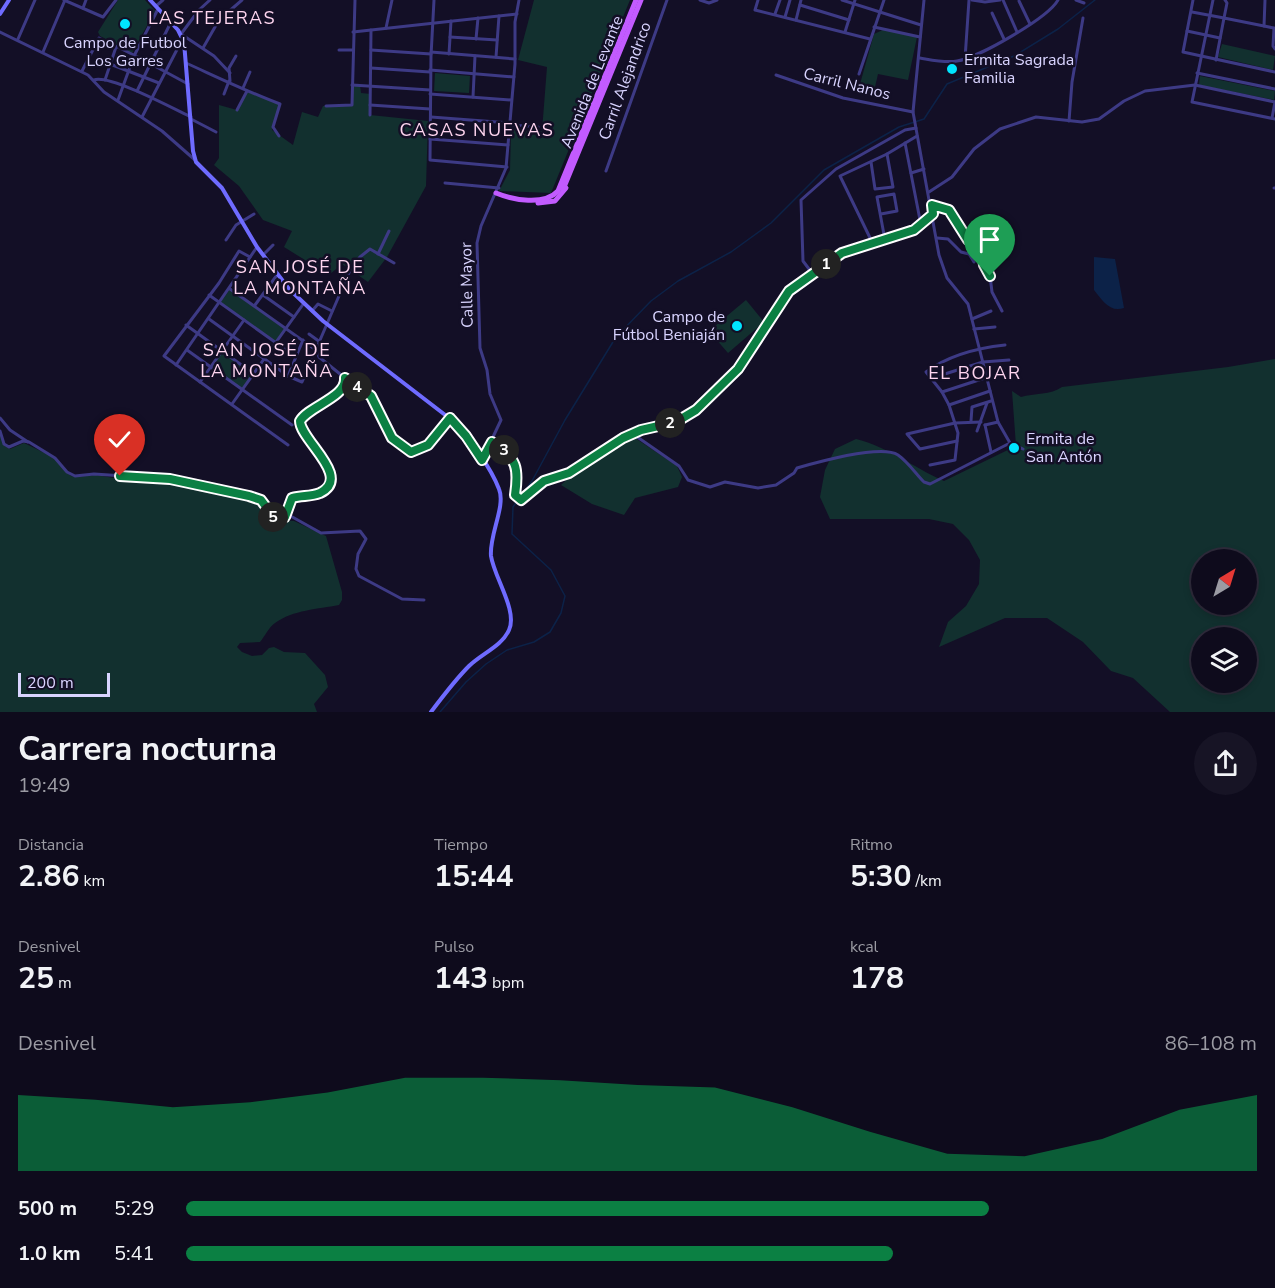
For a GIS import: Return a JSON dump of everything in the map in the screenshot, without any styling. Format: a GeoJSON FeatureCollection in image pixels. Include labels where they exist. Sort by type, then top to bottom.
{"type":"FeatureCollection","features":[{"type":"Feature","properties":{"kind":"main road"},"geometry":{"type":"LineString","coordinates":[[0,14],[9,0]]}},
{"type":"Feature","properties":{"kind":"main road"},"geometry":{"type":"LineString","coordinates":[[150,0],[182,36],[195,160],[222,188],[262,255],[277,275],[312,311],[450,418],[466,436],[501,492],[491,554],[495,574],[509,606],[511,625],[503,639],[471,665],[431,712]]}},
{"type":"Feature","properties":{"kind":"main road","name":"Avenida de Levante"},"geometry":{"type":"LineString","coordinates":[[496,192],[541,200],[553,196],[561,185],[636,0]]}},
{"type":"Feature","properties":{"kind":"main road","name":"Avenida de Levante"},"geometry":{"type":"LineString","coordinates":[[561,185],[561,188],[564,188],[641,0]]}},
{"type":"Feature","properties":{"kind":"main road","name":"Avenida de Levante"},"geometry":{"type":"LineString","coordinates":[[496,192],[551,203],[562,195],[570,174]]}},
{"type":"Feature","properties":{"kind":"street"},"geometry":{"type":"LineString","coordinates":[[18,40],[35,0]]}},
{"type":"Feature","properties":{"kind":"street"},"geometry":{"type":"LineString","coordinates":[[43,52],[65,0],[104,17],[116,0]]}},
{"type":"Feature","properties":{"kind":"street"},"geometry":{"type":"LineString","coordinates":[[83,8],[86,0]]}},
{"type":"Feature","properties":{"kind":"street"},"geometry":{"type":"LineString","coordinates":[[118,100],[134,56],[163,0]]}},
{"type":"Feature","properties":{"kind":"street"},"geometry":{"type":"LineString","coordinates":[[201,0],[205,5]]}},
{"type":"Feature","properties":{"kind":"street"},"geometry":{"type":"LineString","coordinates":[[142,117],[182,36],[210,0]]}},
{"type":"Feature","properties":{"kind":"street"},"geometry":{"type":"LineString","coordinates":[[203,48],[219,20],[242,0]]}},
{"type":"Feature","properties":{"kind":"street"},"geometry":{"type":"LineString","coordinates":[[326,106],[352,105],[356,0]]}},
{"type":"Feature","properties":{"kind":"street"},"geometry":{"type":"LineString","coordinates":[[386,28],[392,0]]}},
{"type":"Feature","properties":{"kind":"street"},"geometry":{"type":"LineString","coordinates":[[434,0],[430,71],[430,160],[507,167]]}},
{"type":"Feature","properties":{"kind":"street","name":"Calle Mayor"},"geometry":{"type":"LineString","coordinates":[[482,460],[500,425],[501,418],[490,394],[488,370],[480,348],[476,271],[478,233],[507,167],[519,0]]}},
{"type":"Feature","properties":{"kind":"street","name":"Carril Alejandrico"},"geometry":{"type":"LineString","coordinates":[[606,171],[667,0]]}},
{"type":"Feature","properties":{"kind":"street"},"geometry":{"type":"LineString","coordinates":[[700,0],[709,3],[717,0]]}},
{"type":"Feature","properties":{"kind":"street"},"geometry":{"type":"LineString","coordinates":[[758,0],[755,10],[870,39]]}},
{"type":"Feature","properties":{"kind":"street"},"geometry":{"type":"LineString","coordinates":[[775,14],[780,0]]}},
{"type":"Feature","properties":{"kind":"street"},"geometry":{"type":"LineString","coordinates":[[785,17],[790,0]]}},
{"type":"Feature","properties":{"kind":"street"},"geometry":{"type":"LineString","coordinates":[[796,20],[801,0]]}},
{"type":"Feature","properties":{"kind":"street"},"geometry":{"type":"LineString","coordinates":[[842,0],[921,25]]}},
{"type":"Feature","properties":{"kind":"street"},"geometry":{"type":"LineString","coordinates":[[859,74],[884,0]]}},
{"type":"Feature","properties":{"kind":"street"},"geometry":{"type":"LineString","coordinates":[[924,0],[913,112],[946,275],[966,301],[990,391],[989,402],[979,427]]}},
{"type":"Feature","properties":{"kind":"street"},"geometry":{"type":"LineString","coordinates":[[965,59],[971,0],[985,2],[1001,0],[1017,32]]}},
{"type":"Feature","properties":{"kind":"street"},"geometry":{"type":"LineString","coordinates":[[919,58],[951,62],[965,59],[1017,32],[1049,12],[1058,0]]}},
{"type":"Feature","properties":{"kind":"street"},"geometry":{"type":"LineString","coordinates":[[1076,0],[1084,3]]}},
{"type":"Feature","properties":{"kind":"street"},"geometry":{"type":"LineString","coordinates":[[1193,0],[1183,52],[1275,72]]}},
{"type":"Feature","properties":{"kind":"street"},"geometry":{"type":"LineString","coordinates":[[929,192],[952,177],[974,149],[1000,129],[1036,117],[1069,121],[1099,119],[1124,101],[1145,91],[1195,85],[1275,101],[1273,118],[1194,103],[1192,100],[1195,85],[1197,74],[1201,57],[1205,35],[1213,0]]}},
{"type":"Feature","properties":{"kind":"street"},"geometry":{"type":"LineString","coordinates":[[1216,60],[1227,3],[1225,0]]}},
{"type":"Feature","properties":{"kind":"street"},"geometry":{"type":"LineString","coordinates":[[1264,26],[1265,0]]}},
{"type":"Feature","properties":{"kind":"street"},"geometry":{"type":"LineString","coordinates":[[1019,1],[1030,24]]}},
{"type":"Feature","properties":{"kind":"street"},"geometry":{"type":"LineString","coordinates":[[845,32],[854,2]]}},
{"type":"Feature","properties":{"kind":"street"},"geometry":{"type":"LineString","coordinates":[[800,5],[849,20]]}},
{"type":"Feature","properties":{"kind":"street"},"geometry":{"type":"LineString","coordinates":[[1191,12],[1274,28],[1273,46],[1275,49]]}},
{"type":"Feature","properties":{"kind":"street"},"geometry":{"type":"LineString","coordinates":[[992,13],[1004,39]]}},
{"type":"Feature","properties":{"kind":"street"},"geometry":{"type":"LineString","coordinates":[[353,32],[517,14]]}},
{"type":"Feature","properties":{"kind":"street"},"geometry":{"type":"LineString","coordinates":[[496,57],[499,16]]}},
{"type":"Feature","properties":{"kind":"street"},"geometry":{"type":"LineString","coordinates":[[476,39],[477,18]]}},
{"type":"Feature","properties":{"kind":"street"},"geometry":{"type":"LineString","coordinates":[[1069,121],[1072,82],[1083,18]]}},
{"type":"Feature","properties":{"kind":"street"},"geometry":{"type":"LineString","coordinates":[[449,54],[451,21]]}},
{"type":"Feature","properties":{"kind":"street"},"geometry":{"type":"LineString","coordinates":[[137,91],[171,22]]}},
{"type":"Feature","properties":{"kind":"street"},"geometry":{"type":"LineString","coordinates":[[874,27],[920,37]]}},
{"type":"Feature","properties":{"kind":"street"},"geometry":{"type":"LineString","coordinates":[[370,115],[371,30]]}},
{"type":"Feature","properties":{"kind":"street"},"geometry":{"type":"LineString","coordinates":[[1187,31],[1220,38]]}},
{"type":"Feature","properties":{"kind":"street"},"geometry":{"type":"LineString","coordinates":[[0,32],[82,72],[94,80],[104,92],[142,117],[195,160]]}},
{"type":"Feature","properties":{"kind":"street"},"geometry":{"type":"LineString","coordinates":[[182,36],[203,48],[230,73]]}},
{"type":"Feature","properties":{"kind":"street"},"geometry":{"type":"LineString","coordinates":[[450,37],[497,40]]}},
{"type":"Feature","properties":{"kind":"street"},"geometry":{"type":"LineString","coordinates":[[82,72],[99,38],[141,59]]}},
{"type":"Feature","properties":{"kind":"street"},"geometry":{"type":"LineString","coordinates":[[105,81],[116,46]]}},
{"type":"Feature","properties":{"kind":"street"},"geometry":{"type":"LineString","coordinates":[[179,46],[185,51]]}},
{"type":"Feature","properties":{"kind":"street"},"geometry":{"type":"LineString","coordinates":[[339,50],[353,50]]}},
{"type":"Feature","properties":{"kind":"street"},"geometry":{"type":"LineString","coordinates":[[371,50],[515,59]]}},
{"type":"Feature","properties":{"kind":"street"},"geometry":{"type":"LineString","coordinates":[[224,94],[229,81],[229,68],[236,56]]}},
{"type":"Feature","properties":{"kind":"street"},"geometry":{"type":"LineString","coordinates":[[473,97],[475,56]]}},
{"type":"Feature","properties":{"kind":"street"},"geometry":{"type":"LineString","coordinates":[[186,63],[280,104],[273,127],[279,136]]}},
{"type":"Feature","properties":{"kind":"street"},"geometry":{"type":"LineString","coordinates":[[110,64],[159,84]]}},
{"type":"Feature","properties":{"kind":"street"},"geometry":{"type":"LineString","coordinates":[[151,64],[188,84]]}},
{"type":"Feature","properties":{"kind":"street"},"geometry":{"type":"LineString","coordinates":[[371,68],[514,77]]}},
{"type":"Feature","properties":{"kind":"street"},"geometry":{"type":"LineString","coordinates":[[237,110],[250,72]]}},
{"type":"Feature","properties":{"kind":"street"},"geometry":{"type":"LineString","coordinates":[[1197,74],[1275,89]]}},
{"type":"Feature","properties":{"kind":"street","name":"Carril Nanos"},"geometry":{"type":"LineString","coordinates":[[776,75],[843,98],[913,112]]}},
{"type":"Feature","properties":{"kind":"street"},"geometry":{"type":"LineString","coordinates":[[94,80],[98,78],[137,91],[216,132]]}},
{"type":"Feature","properties":{"kind":"street"},"geometry":{"type":"LineString","coordinates":[[352,85],[511,100]]}},
{"type":"Feature","properties":{"kind":"street"},"geometry":{"type":"LineString","coordinates":[[370,105],[430,110]]}},
{"type":"Feature","properties":{"kind":"street"},"geometry":{"type":"LineString","coordinates":[[430,117],[538,127]]}},
{"type":"Feature","properties":{"kind":"street"},"geometry":{"type":"LineString","coordinates":[[812,273],[803,261],[801,200],[836,169],[905,130],[916,128]]}},
{"type":"Feature","properties":{"kind":"street"},"geometry":{"type":"LineString","coordinates":[[873,244],[840,176],[887,154],[918,136]]}},
{"type":"Feature","properties":{"kind":"street"},"geometry":{"type":"LineString","coordinates":[[430,139],[508,145]]}},
{"type":"Feature","properties":{"kind":"street"},"geometry":{"type":"LineString","coordinates":[[905,143],[921,225]]}},
{"type":"Feature","properties":{"kind":"street"},"geometry":{"type":"LineString","coordinates":[[871,162],[875,189],[892,187],[887,154]]}},
{"type":"Feature","properties":{"kind":"street"},"geometry":{"type":"LineString","coordinates":[[911,173],[924,169]]}},
{"type":"Feature","properties":{"kind":"street"},"geometry":{"type":"LineString","coordinates":[[445,183],[496,192]]}},
{"type":"Feature","properties":{"kind":"street"},"geometry":{"type":"LineString","coordinates":[[881,214],[897,211],[894,194],[877,197],[885,240]]}},
{"type":"Feature","properties":{"kind":"street"},"geometry":{"type":"LineString","coordinates":[[932,205],[949,210],[968,240],[981,246],[992,292],[1002,311]]}},
{"type":"Feature","properties":{"kind":"street"},"geometry":{"type":"LineString","coordinates":[[226,240],[241,222],[254,214]]}},
{"type":"Feature","properties":{"kind":"street"},"geometry":{"type":"LineString","coordinates":[[492,442],[504,450],[515,462],[516,498],[521,500],[544,481],[569,473],[633,434],[676,422],[696,410],[738,369],[789,291],[842,253],[906,234],[933,214]]}},
{"type":"Feature","properties":{"kind":"street"},"geometry":{"type":"LineString","coordinates":[[378,254],[389,231]]}},
{"type":"Feature","properties":{"kind":"street"},"geometry":{"type":"LineString","coordinates":[[937,238],[948,239],[961,252],[969,254],[974,262]]}},
{"type":"Feature","properties":{"kind":"street"},"geometry":{"type":"LineString","coordinates":[[262,255],[273,245]]}},
{"type":"Feature","properties":{"kind":"street"},"geometry":{"type":"LineString","coordinates":[[176,365],[257,247]]}},
{"type":"Feature","properties":{"kind":"street"},"geometry":{"type":"LineString","coordinates":[[209,319],[288,376],[302,382],[351,268],[370,249],[394,263]]}},
{"type":"Feature","properties":{"kind":"street"},"geometry":{"type":"LineString","coordinates":[[249,257],[238,250],[209,295],[164,356],[288,445]]}},
{"type":"Feature","properties":{"kind":"street"},"geometry":{"type":"LineString","coordinates":[[255,305],[277,275]]}},
{"type":"Feature","properties":{"kind":"street"},"geometry":{"type":"LineString","coordinates":[[230,289],[303,340],[316,350],[319,357],[371,396],[392,438],[411,452],[428,445],[450,418]]}},
{"type":"Feature","properties":{"kind":"street"},"geometry":{"type":"LineString","coordinates":[[209,295],[296,357]]}},
{"type":"Feature","properties":{"kind":"street"},"geometry":{"type":"LineString","coordinates":[[263,295],[294,317]]}},
{"type":"Feature","properties":{"kind":"street"},"geometry":{"type":"LineString","coordinates":[[232,405],[304,303]]}},
{"type":"Feature","properties":{"kind":"street"},"geometry":{"type":"LineString","coordinates":[[312,311],[318,304],[332,310]]}},
{"type":"Feature","properties":{"kind":"street"},"geometry":{"type":"LineString","coordinates":[[972,319],[991,311]]}},
{"type":"Feature","properties":{"kind":"street"},"geometry":{"type":"LineString","coordinates":[[200,382],[244,320]]}},
{"type":"Feature","properties":{"kind":"street"},"geometry":{"type":"LineString","coordinates":[[186,325],[254,374]]}},
{"type":"Feature","properties":{"kind":"street"},"geometry":{"type":"LineString","coordinates":[[974,329],[994,327]]}},
{"type":"Feature","properties":{"kind":"street"},"geometry":{"type":"LineString","coordinates":[[309,334],[320,342]]}},
{"type":"Feature","properties":{"kind":"street"},"geometry":{"type":"LineString","coordinates":[[288,376],[303,340]]}},
{"type":"Feature","properties":{"kind":"street"},"geometry":{"type":"LineString","coordinates":[[930,465],[955,460],[958,433],[949,405],[926,372],[939,362],[979,348],[1005,345]]}},
{"type":"Feature","properties":{"kind":"street"},"geometry":{"type":"LineString","coordinates":[[187,350],[292,425]]}},
{"type":"Feature","properties":{"kind":"street"},"geometry":{"type":"LineString","coordinates":[[932,378],[983,362],[1009,360]]}},
{"type":"Feature","properties":{"kind":"street"},"geometry":{"type":"LineString","coordinates":[[942,392],[987,377]]}},
{"type":"Feature","properties":{"kind":"street"},"geometry":{"type":"LineString","coordinates":[[0,418],[10,430],[55,458],[67,472],[75,476],[94,474],[170,479],[261,500],[275,519],[285,517],[292,498],[300,495],[311,496],[328,487],[330,472],[302,431],[300,421],[306,413],[338,393],[345,385],[345,378]]}},
{"type":"Feature","properties":{"kind":"street"},"geometry":{"type":"LineString","coordinates":[[949,405],[990,391]]}},
{"type":"Feature","properties":{"kind":"street"},"geometry":{"type":"LineString","coordinates":[[971,422],[972,407],[989,402]]}},
{"type":"Feature","properties":{"kind":"street"},"geometry":{"type":"LineString","coordinates":[[989,402],[1010,442],[1023,449]]}},
{"type":"Feature","properties":{"kind":"street"},"geometry":{"type":"LineString","coordinates":[[957,441],[920,449],[907,434],[955,423],[971,422],[979,427]]}},
{"type":"Feature","properties":{"kind":"street"},"geometry":{"type":"LineString","coordinates":[[979,427],[998,422]]}},
{"type":"Feature","properties":{"kind":"street"},"geometry":{"type":"LineString","coordinates":[[985,425],[991,452]]}},
{"type":"Feature","properties":{"kind":"street"},"geometry":{"type":"LineString","coordinates":[[0,431],[4,444],[9,447],[23,441],[29,442]]}},
{"type":"Feature","properties":{"kind":"street"},"geometry":{"type":"LineString","coordinates":[[633,434],[679,466],[688,480],[710,487],[725,482],[758,488],[776,485],[794,473],[797,468],[836,457],[886,451],[897,455],[922,481],[930,484],[1010,442]]}},
{"type":"Feature","properties":{"kind":"street"},"geometry":{"type":"LineString","coordinates":[[287,514],[321,533],[360,531],[366,538],[358,554],[356,569],[360,576],[402,599],[424,600]]}},
{"type":"Feature","properties":{"kind":"green space","name":"Campo de Futbol Los Garres"},"geometry":{"type":"Polygon","coordinates":[[[118,0],[145,0],[155,11],[132,53],[100,36],[98,32],[118,0]]]}},
{"type":"Feature","properties":{"kind":"green space"},"geometry":{"type":"Polygon","coordinates":[[[534,0],[630,0],[551,193],[499,191],[510,170],[511,130],[542,131],[547,67],[518,60],[534,0]]]}},
{"type":"Feature","properties":{"kind":"green space"},"geometry":{"type":"Polygon","coordinates":[[[885,29],[917,37],[908,80],[878,74],[875,87],[860,84],[874,34],[885,29]]]}},
{"type":"Feature","properties":{"kind":"green space"},"geometry":{"type":"Polygon","coordinates":[[[1222,44],[1275,56],[1273,70],[1218,57],[1222,44]]]}},
{"type":"Feature","properties":{"kind":"green space"},"geometry":{"type":"Polygon","coordinates":[[[435,73],[470,76],[469,93],[434,91],[435,73]]]}},
{"type":"Feature","properties":{"kind":"green space"},"geometry":{"type":"Polygon","coordinates":[[[1200,76],[1275,91],[1274,100],[1199,85],[1200,76]]]}},
{"type":"Feature","properties":{"kind":"green space"},"geometry":{"type":"Polygon","coordinates":[[[352,85],[360,85],[361,93],[371,94],[370,115],[428,121],[426,186],[387,257],[368,282],[342,264],[329,275],[284,247],[292,231],[263,220],[239,186],[214,165],[219,158],[219,105],[237,110],[247,91],[280,104],[272,130],[293,145],[302,112],[318,117],[323,106],[352,105],[352,85]]]}},
{"type":"Feature","properties":{"kind":"green space"},"geometry":{"type":"Polygon","coordinates":[[[230,289],[286,328],[276,343],[220,303],[230,289]]]}},
{"type":"Feature","properties":{"kind":"green space","name":"Campo de Fútbol Beniaján"},"geometry":{"type":"Polygon","coordinates":[[[746,300],[764,322],[728,353],[709,331],[746,300]]]}},
{"type":"Feature","properties":{"kind":"green space"},"geometry":{"type":"Polygon","coordinates":[[[222,351],[254,374],[242,389],[211,367],[222,351]]]}},
{"type":"Feature","properties":{"kind":"green space"},"geometry":{"type":"Polygon","coordinates":[[[1275,359],[1275,712],[1170,712],[1133,678],[1111,671],[1083,642],[1047,618],[1005,618],[939,647],[948,622],[966,606],[979,584],[980,560],[969,540],[953,524],[929,519],[830,519],[820,497],[825,470],[835,449],[856,439],[880,447],[944,481],[1016,446],[1012,391],[1021,397],[1062,387],[1228,367],[1275,359]]]}},
{"type":"Feature","properties":{"kind":"green space"},"geometry":{"type":"Polygon","coordinates":[[[0,434],[5,446],[10,449],[24,443],[53,457],[71,476],[96,475],[120,479],[169,480],[256,500],[261,502],[271,517],[277,520],[294,521],[326,536],[342,592],[339,605],[290,615],[273,625],[260,642],[240,643],[237,647],[252,656],[262,655],[269,648],[274,647],[284,652],[305,653],[325,675],[328,687],[314,704],[317,712],[0,712],[0,434]]]}},
{"type":"Feature","properties":{"kind":"green space"},"geometry":{"type":"Polygon","coordinates":[[[632,436],[677,466],[682,477],[678,487],[635,498],[624,515],[592,504],[561,485],[581,466],[632,436]]]}},
{"type":"Feature","properties":{"kind":"water"},"geometry":{"type":"Polygon","coordinates":[[[1094,257],[1115,259],[1124,308],[1110,307],[1094,290],[1094,257]]]}},
{"type":"Feature","properties":{"kind":"waterway"},"geometry":{"type":"LineString","coordinates":[[440,712],[466,682],[486,664],[507,650],[534,642],[550,632],[561,613],[565,596],[551,570],[512,534],[513,507],[532,481],[565,420],[616,337],[651,301],[678,281],[731,252],[771,223],[824,170],[899,127],[924,119],[947,84],[1014,56],[1058,29],[1095,0]]}},
{"type":"Feature","properties":{"kind":"place","name":"Campo de Futbol Los Garres"},"geometry":{"type":"Point","coordinates":[125,24]}},
{"type":"Feature","properties":{"kind":"place","name":"Ermita Sagrada Familia"},"geometry":{"type":"Point","coordinates":[952,69]}},
{"type":"Feature","properties":{"kind":"place","name":"Campo de Fútbol Beniaján"},"geometry":{"type":"Point","coordinates":[737,326]}},
{"type":"Feature","properties":{"kind":"place","name":"Ermita de San Antón"},"geometry":{"type":"Point","coordinates":[1014,448]}},
{"type":"Feature","properties":{"kind":"district","name":"LAS TEJERAS"},"geometry":{"type":"Point","coordinates":[212,18]}},
{"type":"Feature","properties":{"kind":"district","name":"CASAS NUEVAS"},"geometry":{"type":"Point","coordinates":[477,130]}},
{"type":"Feature","properties":{"kind":"district","name":"SAN JOSÉ DE LA MONTAÑA"},"geometry":{"type":"Point","coordinates":[300,277]}},
{"type":"Feature","properties":{"kind":"district","name":"SAN JOSÉ DE LA MONTAÑA"},"geometry":{"type":"Point","coordinates":[267,360]}},
{"type":"Feature","properties":{"kind":"district","name":"EL BOJAR"},"geometry":{"type":"Point","coordinates":[975,373]}},
{"type":"Feature","properties":{"kind":"route"},"geometry":{"type":"LineString","coordinates":[[120,476],[170,479],[249,496],[261,500],[275,519],[285,517],[292,498],[300,495],[311,496],[328,487],[330,472],[323,458],[300,428],[300,421],[306,413],[338,393],[346,383],[345,378],[371,396],[392,438],[411,452],[428,445],[450,418],[466,436],[482,460],[492,442],[494,443],[515,462],[518,478],[515,495],[521,500],[544,481],[569,473],[623,438],[641,430],[676,422],[696,410],[738,369],[789,291],[842,253],[914,230],[933,214],[932,205],[949,210],[957,226],[968,240],[981,246],[984,265],[990,276]]}}]}
